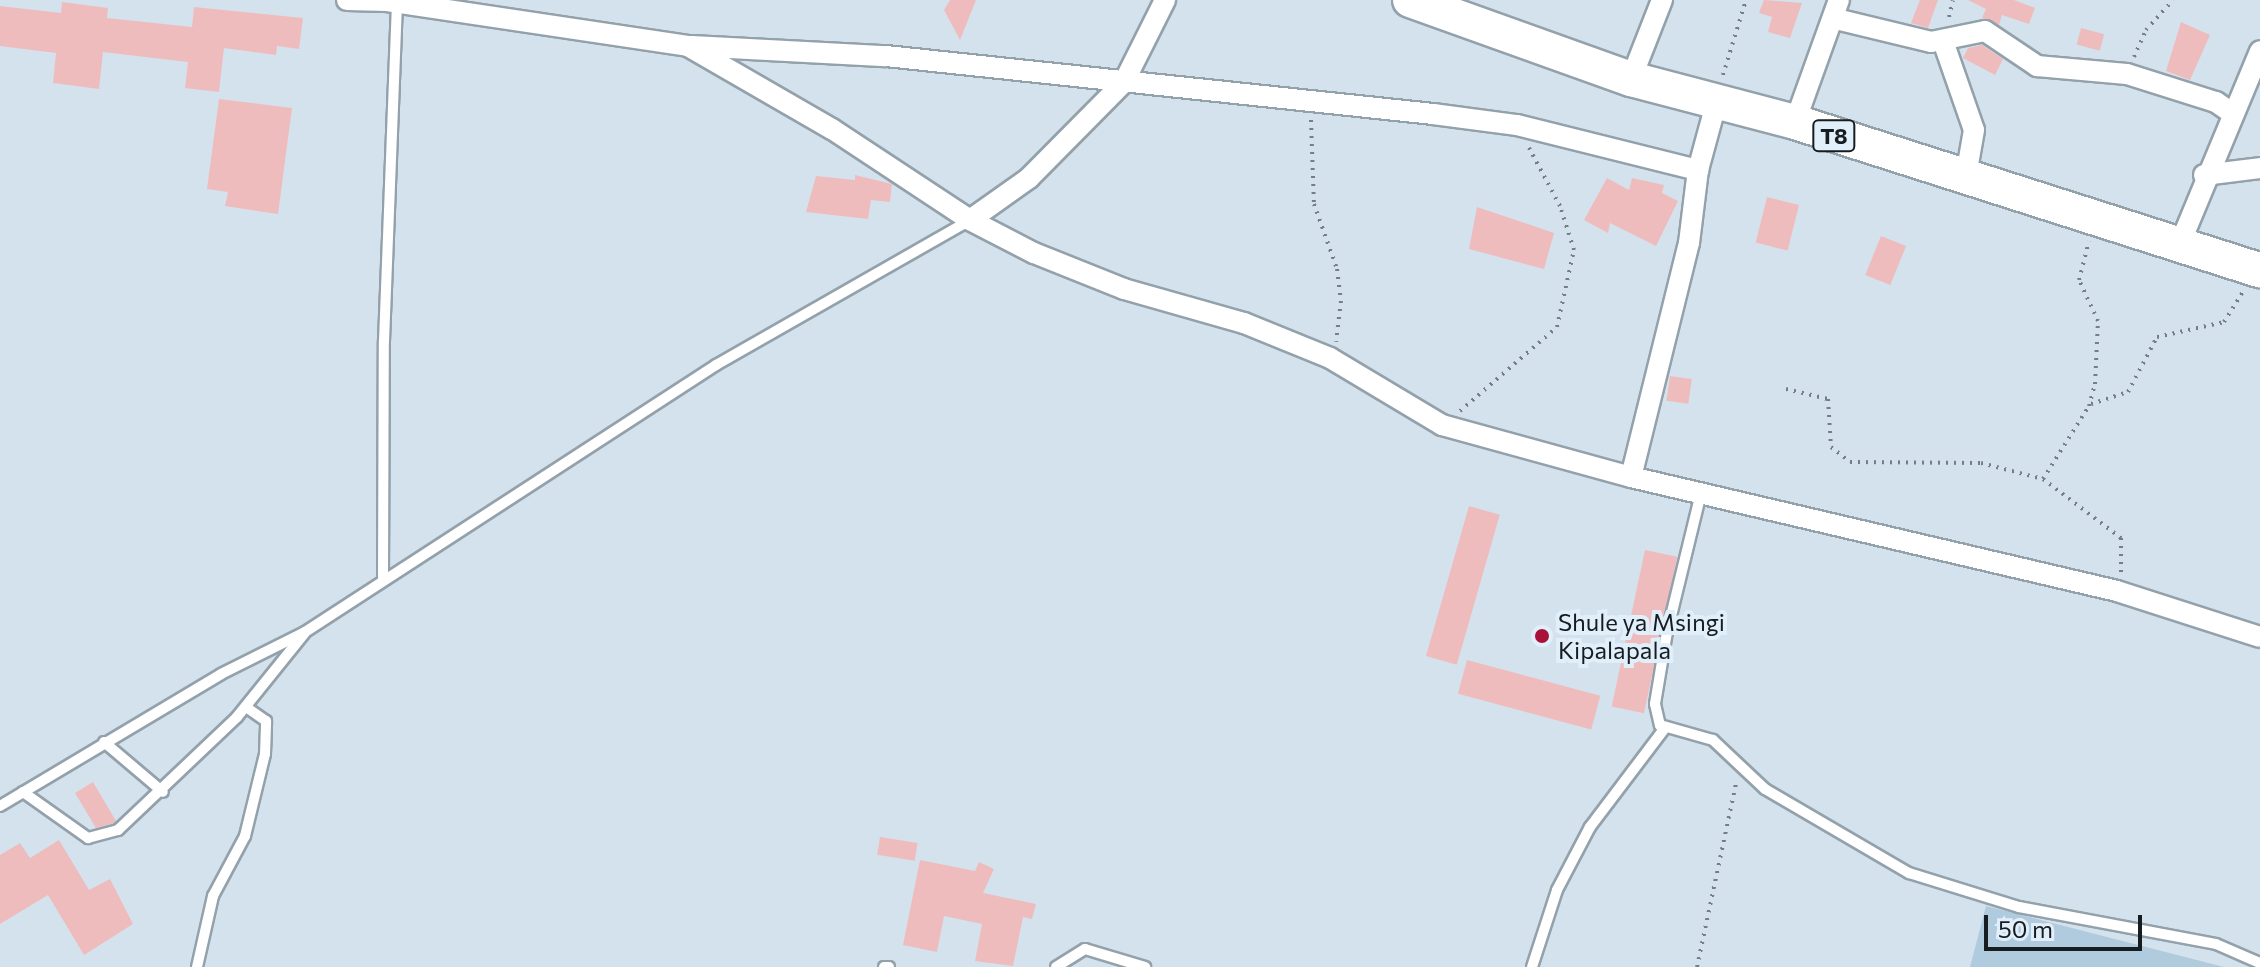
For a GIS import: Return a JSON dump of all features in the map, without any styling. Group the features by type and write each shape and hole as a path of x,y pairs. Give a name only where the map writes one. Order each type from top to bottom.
{"highway":[{"name":"T8","path":"1410,0 1631,79 1795,122 1891,157 1966,176 2095,220 2259,270"}],"street":[{"path":"347,0 397,2 688,46 886,56 1517,125 1698,170"},
{"path":"970,220 1029,178 1124,82 1165,0"},
{"path":"1631,79 1662,0"},
{"path":"1795,122 1838,10 1909,38 1943,41 1966,31 1985,31 2037,66 2127,74 2216,102 2233,114"},
{"path":"1943,41 1974,130 1966,176"},
{"path":"688,46 832,129 970,220 1124,289 1244,323 1330,358 1442,425 1631,477 2117,591 2260,637"},
{"path":"2179,246 2204,175 2260,51"},
{"path":"1631,477 1689,243 1698,170 1717,100"},
{"path":"2204,175 2260,168"}],"lane":[{"path":"383,577 384,341 397,2"},
{"path":"0,806 104,742 305,632 383,577 716,365 970,220"},
{"path":"1701,493 1655,704 1657,719 1665,728 1713,740 1765,789 1909,873 2019,907 2216,944 2260,963"},
{"path":"23,792 88,838 118,830 163,792 246,707 305,632"},
{"path":"197,967 213,896 245,836 265,754 266,721 246,707"},
{"path":"1532,967 1557,890 1583,838 1665,728"},
{"path":"104,742 163,792"},
{"path":"1056,967 1085,949 1145,967"}],"path":[{"path":"1717,100 1746,0"},
{"path":"2127,74 2146,30 2173,0"},
{"path":"1312,102 1314,204 1337,269 1341,301 1340,332 1330,358"},
{"path":"1442,425 1501,380 1557,327 1574,250 1560,206 1517,125"},
{"path":"2043,479 2089,406 2100,344 2098,321 2079,280 2095,220"},
{"path":"2089,406 2128,392 2157,337 2224,322 2259,270"},
{"path":"1786,389 1828,399 1831,447 1850,462 1981,463 2043,479 2121,538 2123,565 2117,591"},
{"path":"1697,967 1740,765"}],"shaded area":[{"path":"1986,906 2224,967 1970,967"}],"building":[{"path":"950,0 976,0 960,40 944,10"},
{"path":"1764,0 1802,3 1790,38 1768,32 1772,17 1759,13"},
{"path":"1920,0 1938,0 1928,28 1911,23"},
{"path":"1968,0 2014,0 2035,8 2029,24 2002,15 1999,25 1982,18 1986,9"},
{"path":"62,2 108,8 107,18 192,27 194,7 303,18 299,49 277,46 276,55 224,48 219,92 185,88 188,62 103,52 99,89 53,83 56,53 0,46 0,6 61,13"},
{"path":"2181,22 2210,35 2190,80 2166,71"},
{"path":"2081,28 2104,34 2100,51 2077,44"},
{"path":"1982,45 2003,59 1995,75 1963,58 1968,48"},
{"path":"219,99 292,108 278,214 225,206 228,192 207,189"},
{"path":"855,175 892,184 890,202 871,200 868,219 806,212 816,176 855,180"},
{"path":"1607,178 1629,190 1632,178 1664,185 1662,193 1678,201 1656,246 1610,223 1608,233 1584,220"},
{"path":"1767,197 1799,205 1788,251 1756,243"},
{"path":"1477,207 1554,233 1544,269 1469,249"},
{"path":"1881,236 1906,246 1890,285 1865,275"},
{"path":"1670,376 1692,379 1688,404 1667,401"},
{"path":"1469,506 1500,515 1457,665 1426,656"},
{"path":"1645,550 1677,557 1644,713 1612,707"},
{"path":"1467,660 1600,696 1591,730 1458,694"},
{"path":"93,782 116,821 96,828 75,793"},
{"path":"880,837 918,843 915,861 877,855"},
{"path":"59,840 89,890 110,879 133,924 84,955 48,895 0,924 0,855 20,843 30,858"},
{"path":"920,860 975,871 979,862 994,869 983,893 1036,904 1032,919 1023,917 1013,966 975,961 982,924 944,916 937,952 903,945"}],"place":[{"name":"Shule ya Msingi Kipalapala","path":"1542,636"}]}
